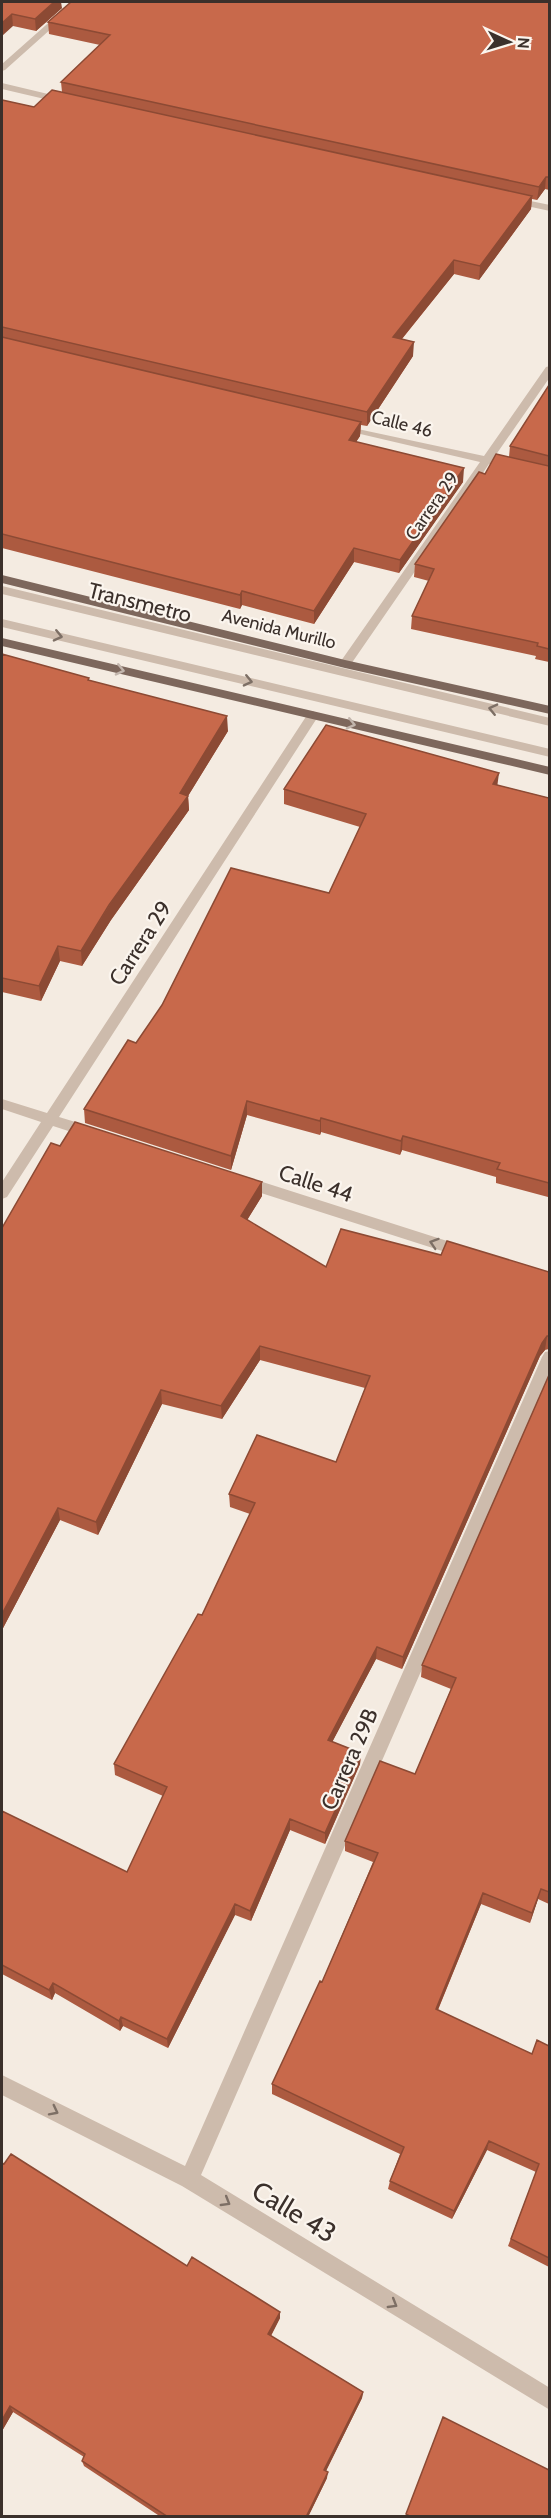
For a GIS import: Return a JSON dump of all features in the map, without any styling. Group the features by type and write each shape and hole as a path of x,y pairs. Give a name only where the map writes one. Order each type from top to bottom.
{"main road":[{"name":"Avenida Murillo","path":"2,579 345,664 549,710"},
{"path":"2,642 549,771"}],"street":[{"path":"2,68 70,4"},
{"path":"2,86 71,102"},
{"path":"503,198 549,208"},
{"name":"Carrera 29","path":"345,664 549,369"},
{"name":"Calle 46","path":"336,425 549,475"},
{"name":"Transmetro","path":"2,590 549,722"},
{"path":"2,623 549,753"},
{"name":"Carrera 29","path":"2,1193 313,715"},
{"path":"2,1104 106,1138"},
{"name":"Calle 44","path":"231,1178 481,1258"},
{"name":"Carrera 29B","path":"189,2180 549,1357"},
{"name":"Calle 43","path":"2,2085 189,2180 549,2400"}],"building":[{"path":"2,2 54,2 35,19 12,14 2,23"},
{"path":"71,2 549,2 549,177 546,177 539,187 61,82 110,35 48,22"},
{"path":"52,90 532,196 480,266 454,260 393,337 414,342 367,412 2,327 2,100 34,107"},
{"path":"2,337 361,422 349,440 464,468 400,560 354,548 314,611 242,591 240,595 2,534"},
{"path":"549,385 549,456 510,446"},
{"path":"496,454 549,466 549,649 537,646 538,643 412,616 434,569 415,564 479,472 485,474"},
{"path":"2,654 89,678 88,680 227,716 180,793 188,796 109,905 81,951 58,946 39,986 2,978"},
{"path":"326,725 499,773 493,784 549,798 549,1183 497,1169 500,1163 403,1136 401,1141 321,1118 320,1121 247,1101 231,1156 84,1109 128,1040 136,1043 162,1005 231,868 329,893 366,814 284,789"},
{"path":"75,1122 262,1182 241,1216 326,1267 341,1229 441,1255 447,1241 549,1272 549,1336 542,1343 403,1657 377,1647 328,1740 361,1753 325,1833 290,1819 250,1911 235,1904 167,2039 121,2017 119,2021 53,1983 49,1990 2,1965 2,1811 127,1872 167,1787 114,1764 198,1614 202,1615 255,1503 229,1494 257,1435 336,1462 370,1376 260,1346 221,1406 161,1390 96,1522 58,1508 2,1614 2,1228 51,1143 60,1146"},
{"path":"549,1375 549,1892 541,1889 532,1913 483,1893 436,2009 532,2054 537,2040 549,2046 549,2258 511,2239 539,2164 489,2141 454,2211 390,2181 404,2147 272,2084 320,1981 322,1982 378,1853 345,1841 380,1761 415,1774 456,1678 422,1665"},
{"path":"11,2154 187,2266 192,2257 280,2312 268,2334 363,2392 324,2470 328,2472 306,2517 168,2517 82,2461 85,2454 10,2406 2,2420 2,2163 4,2164"},
{"path":"443,2417 549,2470 549,2517 411,2517 406,2514"}]}
